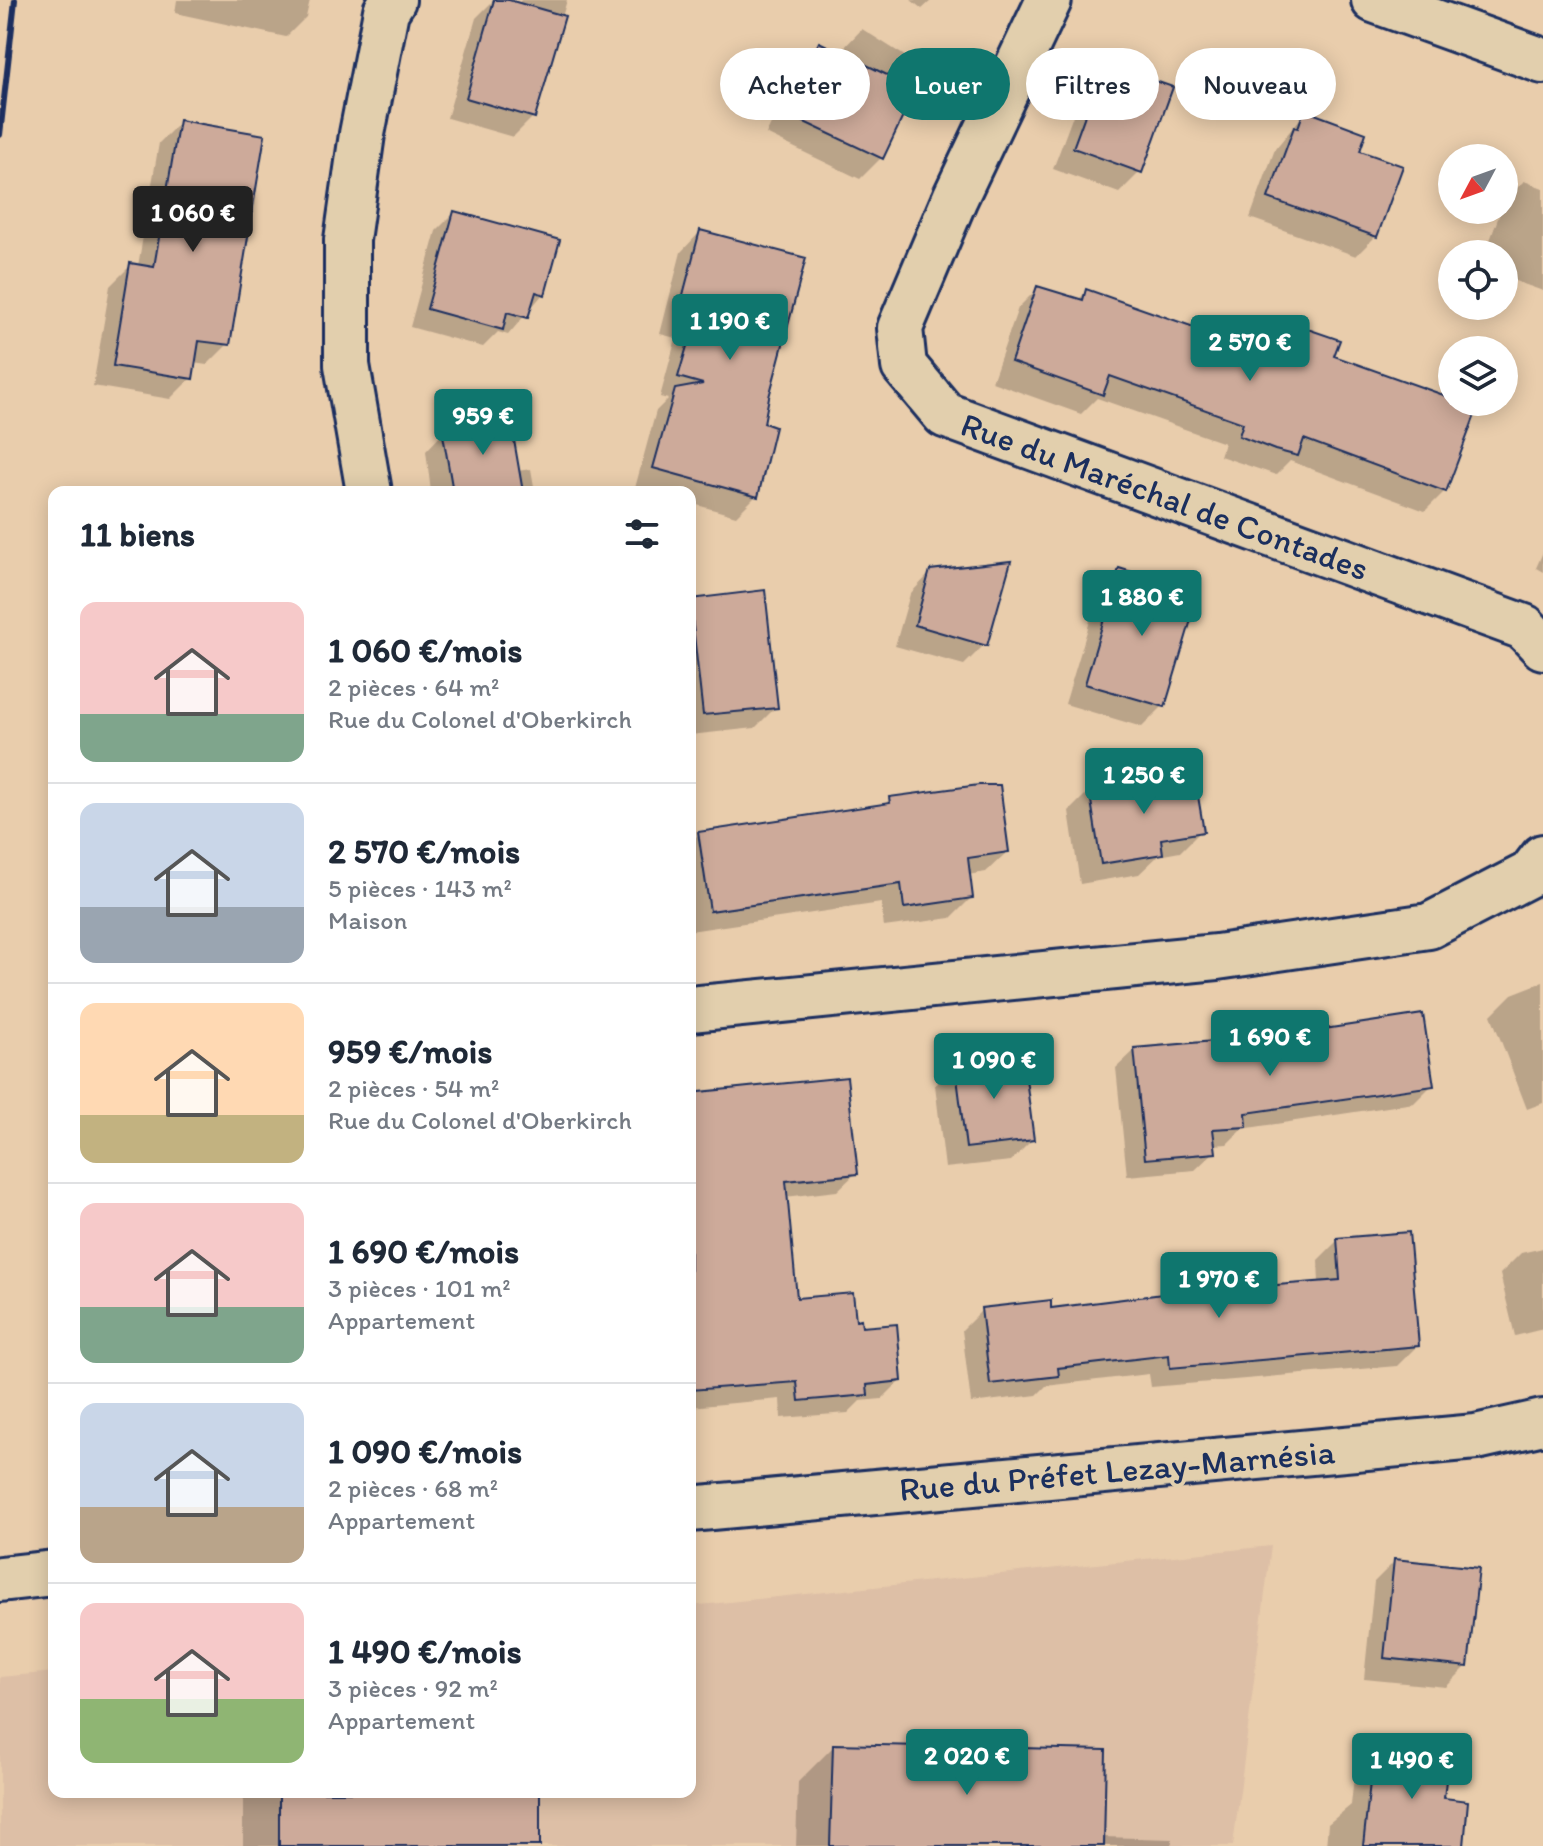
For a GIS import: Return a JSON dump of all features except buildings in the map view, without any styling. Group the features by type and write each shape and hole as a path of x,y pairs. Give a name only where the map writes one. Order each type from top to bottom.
{"street":[{"path":"368,486 347,365 347,240 371,87 386,11 393,0"},
{"name":"Rue du Maréchal de Contades","path":"1049,0 955,198 900,328 904,366 945,415 1524,627 1543,647"},
{"path":"1374,0 1543,61"},
{"path":"696,1008 1217,957 1429,926 1530,874 1543,857"},
{"name":"Rue du Préfet Lezay-Marnésia","path":"696,1508 1460,1439 1543,1422"},
{"path":"0,1579 48,1574"}],"shaded area":[{"path":"1271,1546 1233,1846 0,1846 0,1677 48,1673 48,1798 696,1798 696,1605"}],"railway":[{"path":"0,135 15,0"}]}
